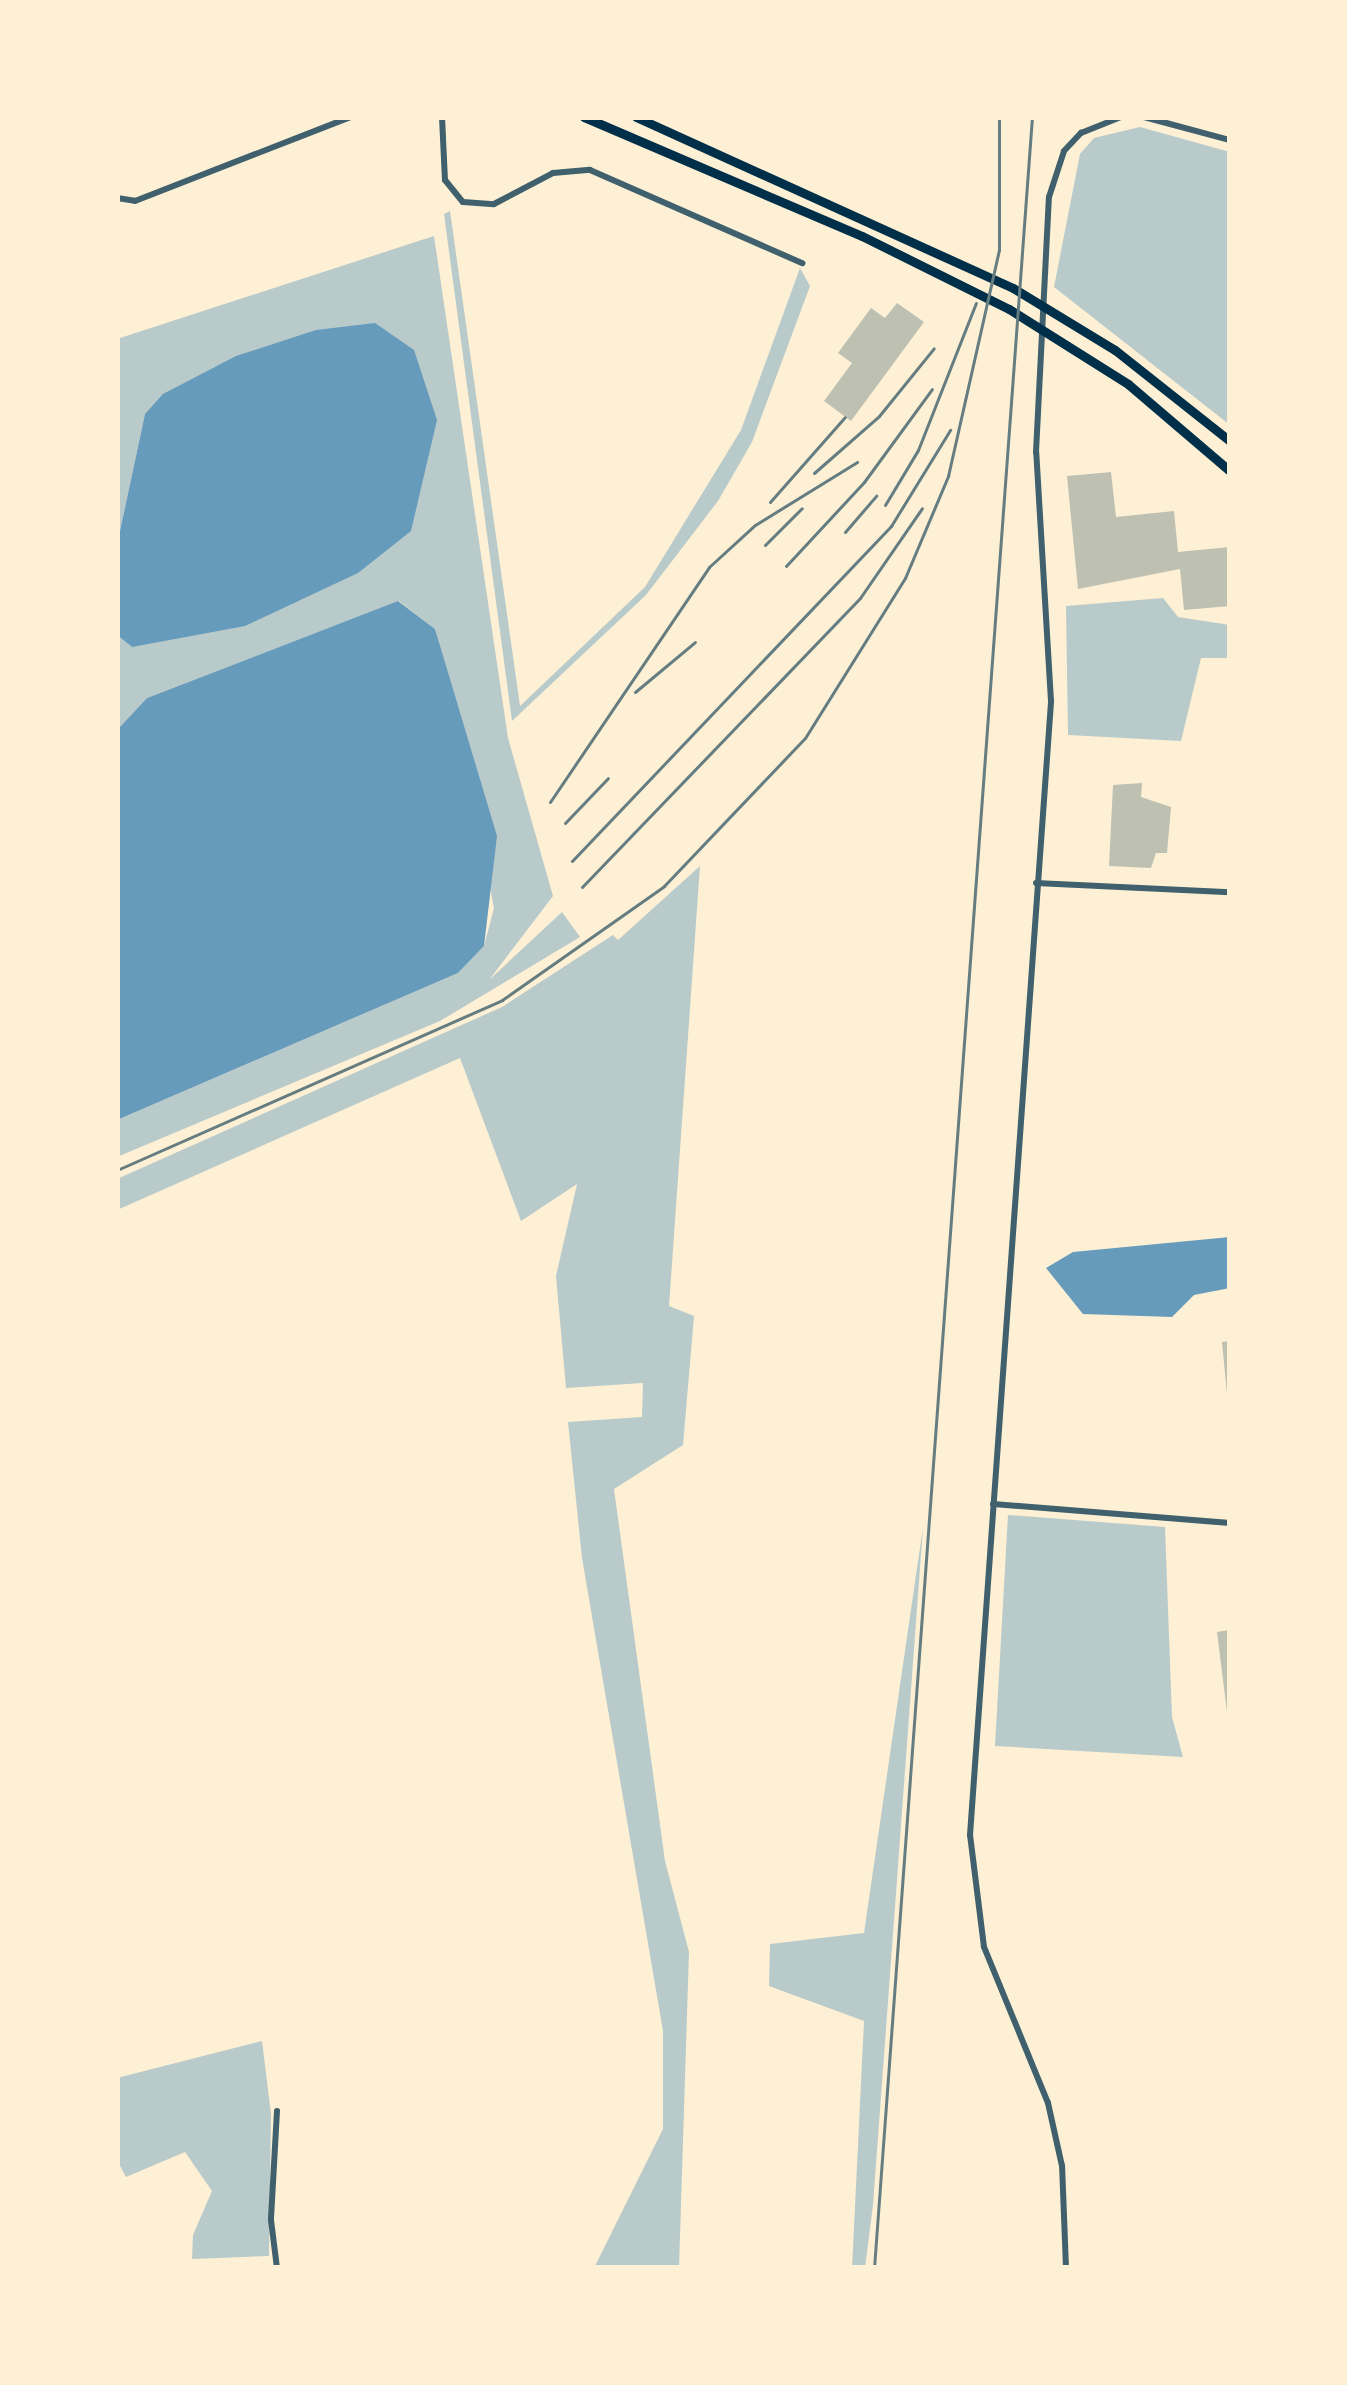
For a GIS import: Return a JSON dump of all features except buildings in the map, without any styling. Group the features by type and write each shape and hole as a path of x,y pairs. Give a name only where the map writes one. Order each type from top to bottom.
{"highway":[{"path":"584,117 967,287 1051,333 1158,407 1230,471"},
{"path":"636,117 968,264 1053,311 1154,378 1230,442"}],"street":[{"path":"117,198 135,202 350,117"},
{"path":"442,117 445,180 463,202 494,204 553,173 590,170 802,263"},
{"path":"1066,2268 1062,2165 1048,2103 984,1947 972,1874 993,1504 1051,701 1036,452 1049,197 1064,152 1082,133 1121,117"},
{"path":"1144,117 1230,140"},
{"path":"1036,883 1230,892"},
{"path":"993,1504 1230,1523"},
{"path":"277,2111 271,2220 278,2268"}],"shaded area":[{"path":"1140,127 1230,152 1230,425 1054,287 1080,154 1094,138"},
{"path":"450,211 520,706 645,587 741,430 800,268 810,286 752,442 718,501 646,595 512,721 444,214"},
{"path":"434,236 508,738 553,896 489,980 562,912 580,937 440,1021 117,1157 117,1120 458,973 484,946 494,908 450,683 435,629 399,601 147,698 117,730 117,635 132,647 145,414 117,545 117,339"},
{"path":"1163,598 1178,617 1230,625 1230,658 1201,658 1181,741 1068,735 1066,606"},
{"path":"700,866 669,1306 694,1316 683,1445 614,1489 665,1861 689,1952 679,2268 594,2268 663,2129 663,2031 582,1558 568,1422 642,1417 643,1383 566,1388 556,1276 577,1184 521,1221 460,1058 117,1210 117,1179 502,1007 613,935 618,940"},
{"path":"1008,1515 1165,1527 1172,1717 1183,1757 995,1746"},
{"path":"923,1527 873,2205 865,2268 852,2268 864,2021 769,1986 770,1944 864,1933"},
{"path":"262,2041 271,2114 269,2256 192,2259 193,2235 212,2191 185,2152 126,2177 117,2160 117,2078"}],"water":[{"path":"375,323 414,350 437,420 411,531 358,573 245,626 132,647 117,635 117,545 145,414 163,394 236,356 316,330"},
{"path":"398,601 435,629 497,836 484,946 458,973 117,1120 117,730 147,698"},
{"path":"1230,1237 1230,1288 1194,1295 1172,1317 1083,1314 1046,1268 1073,1252"}],"railway":[{"path":"117,1170 502,1000 664,886 805,738 905,578 948,476 999,250 999,117"},
{"path":"874,2268 1032,117"},
{"path":"885,505 918,450 976,303"},
{"path":"814,473 879,416 934,348"},
{"path":"786,566 864,482 932,389"},
{"path":"770,502 845,417"},
{"path":"572,861 891,526 950,430"},
{"path":"550,802 709,567 755,525 857,462"},
{"path":"845,532 876,496"},
{"path":"765,545 802,508"},
{"path":"582,887 860,598 922,508"},
{"path":"635,692 695,642"},
{"path":"565,823 608,778"}]}
